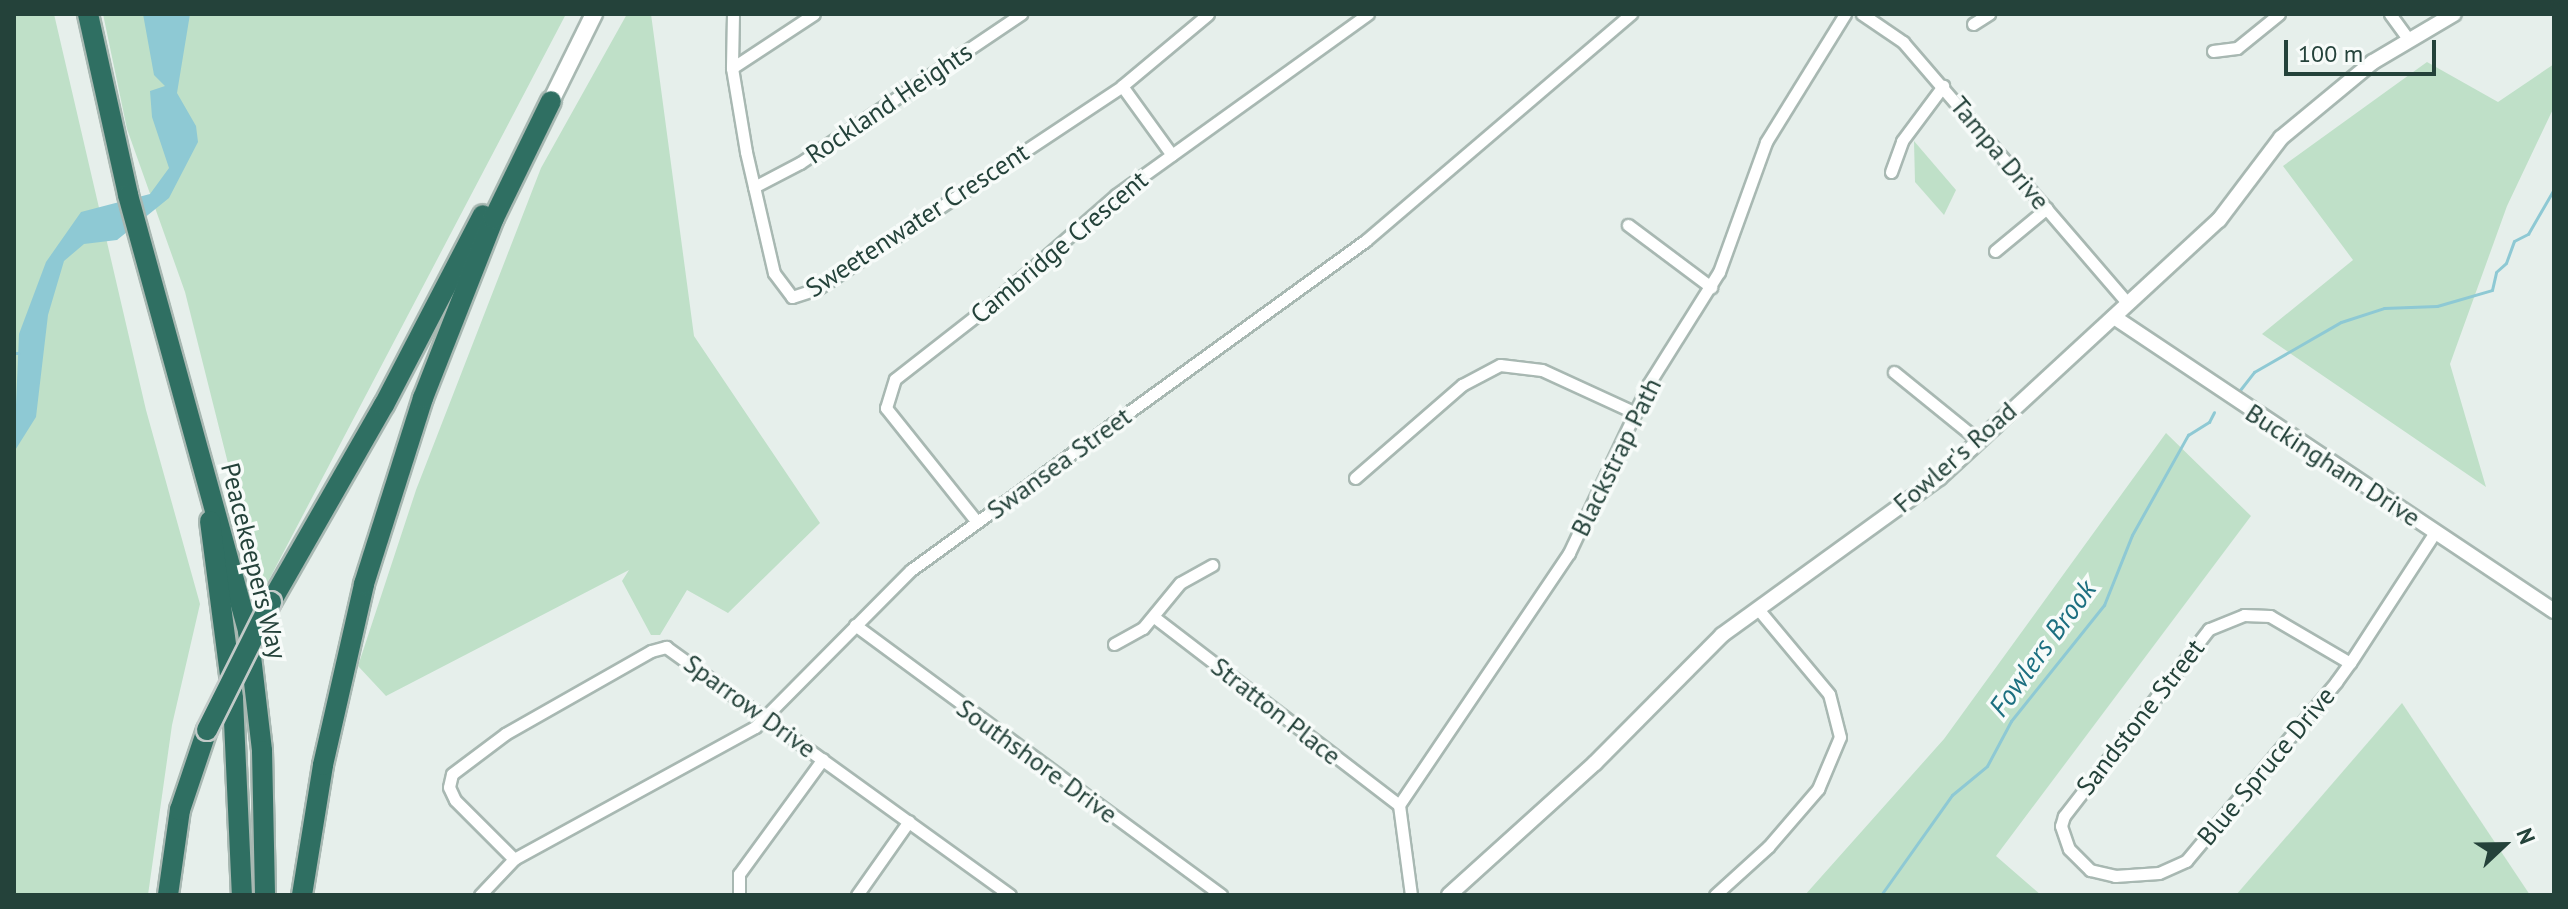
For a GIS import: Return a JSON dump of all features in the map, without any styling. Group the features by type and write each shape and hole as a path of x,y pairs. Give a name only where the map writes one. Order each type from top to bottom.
{"highway":[{"name":"Peacekeepers Way","path":"88,14 128,195 250,644 262,751 265,895"},
{"path":"168,895 180,810 207,730 271,602 384,405 497,188 551,101"},
{"path":"302,895 323,765 364,584 423,398 494,218 551,101"},
{"name":"Peacekeepers Way","path":"194,433 227,637 242,895"}],"main road":[{"path":"551,101 594,14"}],"street":[{"name":"Sweetenwater Crescent","path":"733,14 732,68 754,187 780,287 788,296 802,296 1122,86"},
{"path":"732,68 814,14"},
{"name":"Rockland Heights","path":"754,187 813,155 1021,14"},
{"path":"1172,155 1122,86 1208,14"},
{"name":"Cambridge Crescent","path":"977,522 886,408 895,379 1172,155 1368,14"},
{"name":"Swansea Street","path":"480,895 514,859 766,717 911,570 1365,241 1631,14"},
{"name":"Blackstrap Path","path":"1399,805 1569,553 1636,413 1711,287 1742,217 1766,142 1845,14"},
{"name":"Tampa Drive","path":"1862,14 1898,37 1943,86 2128,304"},
{"path":"1973,24 1989,14"},
{"path":"2213,51 2237,48 2279,14"},
{"path":"2390,14 2408,39"},
{"name":"Fowler's Road","path":"1449,895 1595,763 1722,635 1939,478 2219,220 2281,138 2408,39 2454,14"},
{"path":"1891,172 1902,141 1943,86"},
{"path":"1995,251 2047,208"},
{"path":"1628,225 1711,287"},
{"name":"Buckingham Drive","path":"2114,317 2554,611"},
{"path":"1355,478 1462,385 1500,365 1542,370 1636,413"},
{"path":"1894,372 1978,440"},
{"name":"Blue Spruce Drive","path":"2064,816 2061,826 2069,849 2090,870 2115,876 2174,868 2197,851 2350,663 2435,532"},
{"path":"1114,644 1154,617 1180,583 1212,565"},
{"path":"1715,895 1768,847 1818,789 1832,766 1840,737 1829,694 1757,608"},
{"name":"Sandstone Street","path":"2064,816 2190,648 2220,623 2257,614 2283,620 2350,663"},
{"name":"Stratton Place","path":"1154,617 1399,805"},
{"name":"Southshore Drive","path":"855,625 1221,895"},
{"name":"Sparrow Drive","path":"514,859 455,800 449,787 452,774 505,734 651,651 670,649 1010,895"},
{"path":"739,895 739,874 823,759"},
{"path":"1399,805 1411,895"},
{"path":"857,895 909,821"}],"green space":[{"path":"14,14 54,14 146,410 200,604 172,725 148,895 14,895"},
{"path":"103,14 566,14 261,595 185,292 127,129"},
{"path":"627,14 651,14 694,336 820,523 728,613 687,590 660,635 651,635 622,581 629,570 386,696 358,666 416,490 541,168"},
{"path":"2427,62 2498,102 2554,64 2554,107 2507,206 2450,364 2486,487 2262,334 2353,260 2283,166"},
{"path":"1914,141 1956,190 1944,215 1915,182"},
{"path":"2166,433 2251,516 1996,856 2041,895 1805,895 1944,739"},
{"path":"2402,703 2530,895 2236,895"}],"water":[{"path":"143,14 190,14 177,93 196,126 198,142 169,198 117,240 84,244 64,261 48,315 36,417 14,452 19,334 46,262 81,212 150,194 169,168 152,117 150,91 165,86 154,75"}],"waterway":[{"name":"Fowlers Brook","path":"2240,390 2254,372 2341,322 2384,308 2437,306 2492,290 2496,272 2506,263 2514,241 2528,234 2554,189"},
{"path":"14,353 19,353"},
{"name":"Fowlers Brook","path":"1881,895 1952,795 1987,766 2011,721 2104,605 2132,535 2188,435 2209,422 2214,412"}]}
